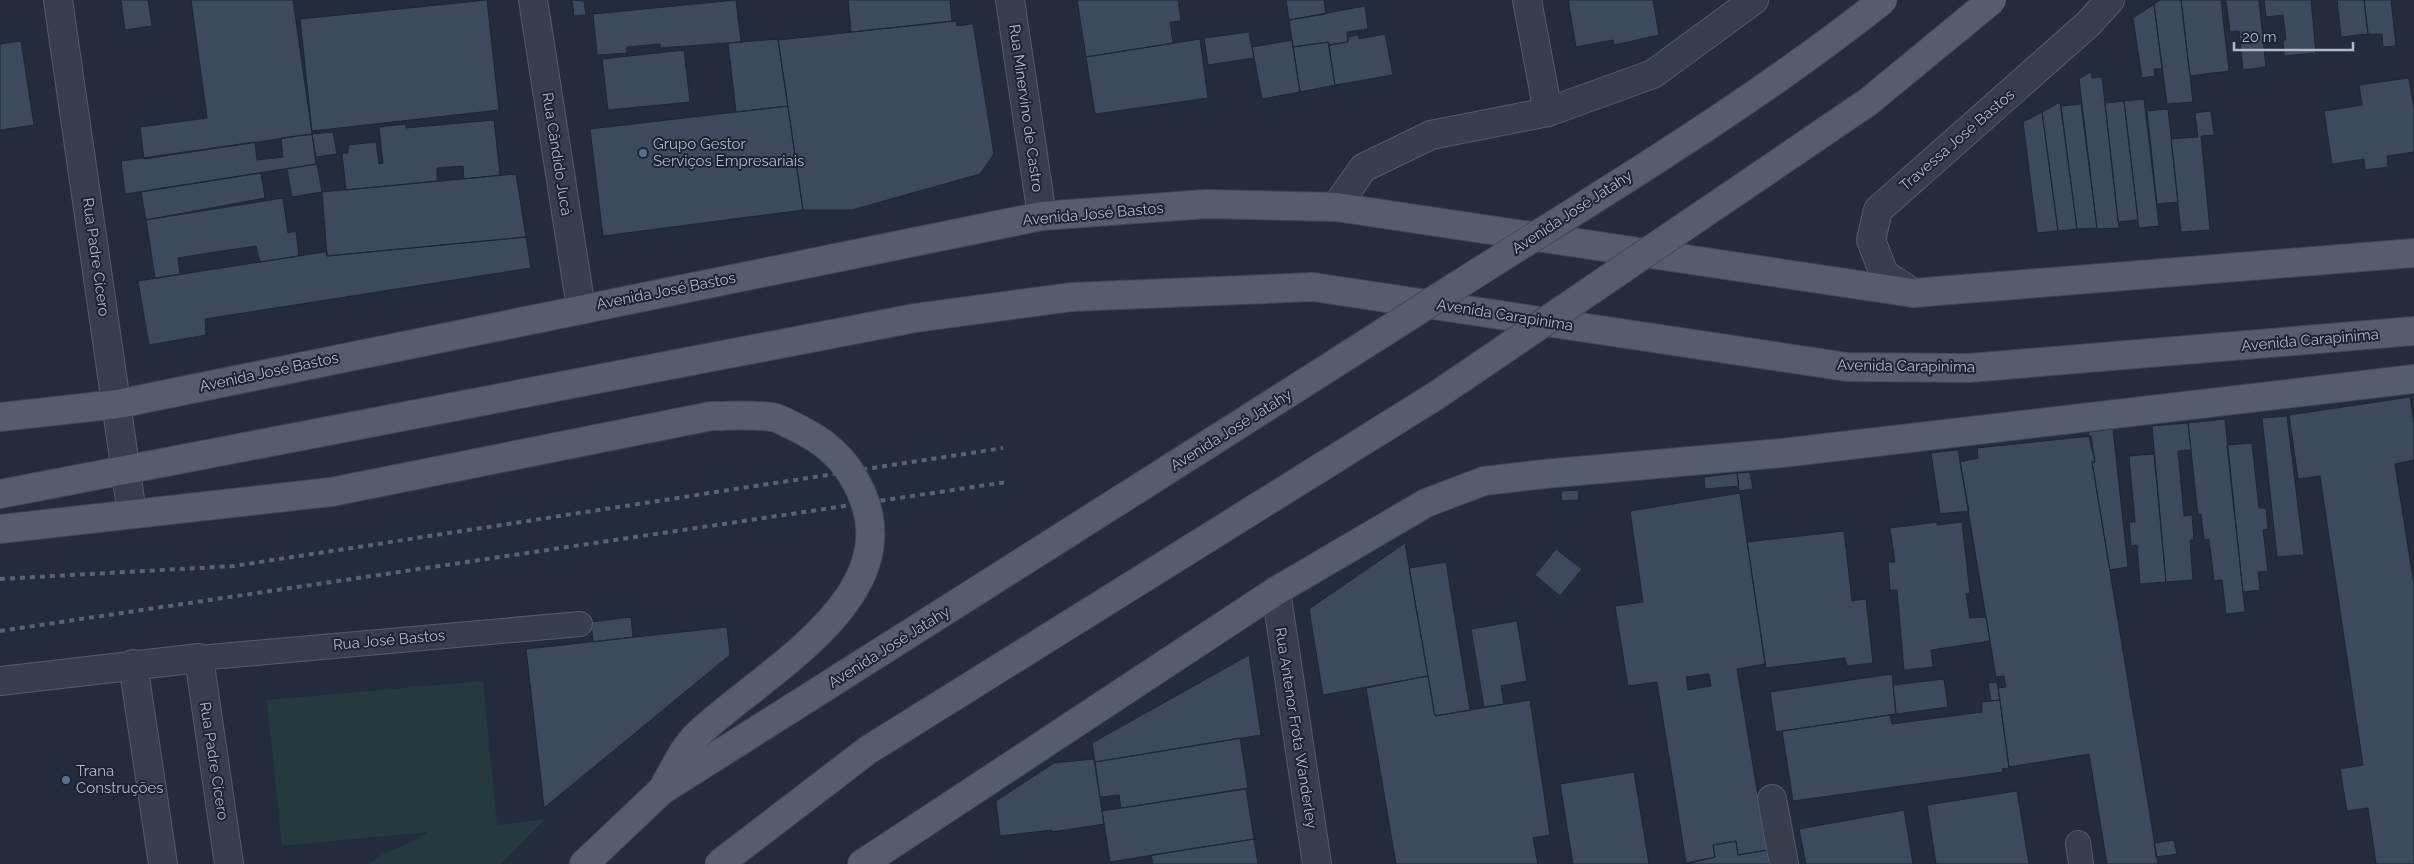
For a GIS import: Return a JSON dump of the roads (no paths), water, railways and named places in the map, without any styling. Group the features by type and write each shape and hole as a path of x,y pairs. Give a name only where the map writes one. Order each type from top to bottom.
{"main road":[{"name":"Avenida José Jatahy","path":"584,864 661,791 1265,409 1741,103 1833,40 1883,0"},
{"path":"719,864 868,750 1437,396 1868,102 1992,0"},
{"name":"Avenida José Bastos","path":"0,417 118,404 581,308 1042,216 1206,204 1336,207"},
{"path":"1336,207 1913,293 2414,253"},
{"name":"Avenida Carapinima","path":"126,469 915,318 1072,297 1313,286 1847,367 1968,368 2414,331"},
{"path":"862,864 1276,591 1426,503 1484,481 1782,453 2414,379"},
{"path":"0,529 331,492 711,416 773,417 813,435 843,460 864,494 871,530 864,570 846,602 800,652 696,736 661,791"},
{"path":"0,494 126,469"}],"street":[{"name":"Rua Padre Cícero","path":"58,0 118,404 132,514"},
{"name":"Rua Cândido Jucá","path":"534,0 581,308"},
{"name":"Rua Minervino de Castro","path":"1010,0 1042,216"},
{"path":"1527,0 1548,112"},
{"path":"1336,207 1363,168 1431,135 1548,112 1653,74 1754,0"},
{"name":"Travessa José Bastos","path":"1913,293 1884,274 1871,240 1878,210 2088,24 2110,0"},
{"name":"Rua Antenor Frota Wanderley","path":"1276,591 1317,864"},
{"name":"Rua Padre Cícero","path":"199,658 230,864"},
{"path":"0,681 133,664 199,658"},
{"path":"133,664 163,864"},
{"path":"1772,800 1784,864"}],"lane":[{"name":"Rua José Bastos","path":"199,658 580,624"}],"railway":[{"path":"0,579 234,566 1003,448"},
{"path":"0,631 1007,482"}],"place":[{"name":"Grupo Gestor Serviços Empresariais","path":"643,153"},
{"name":"Trana Construções","path":"66,780"}]}
